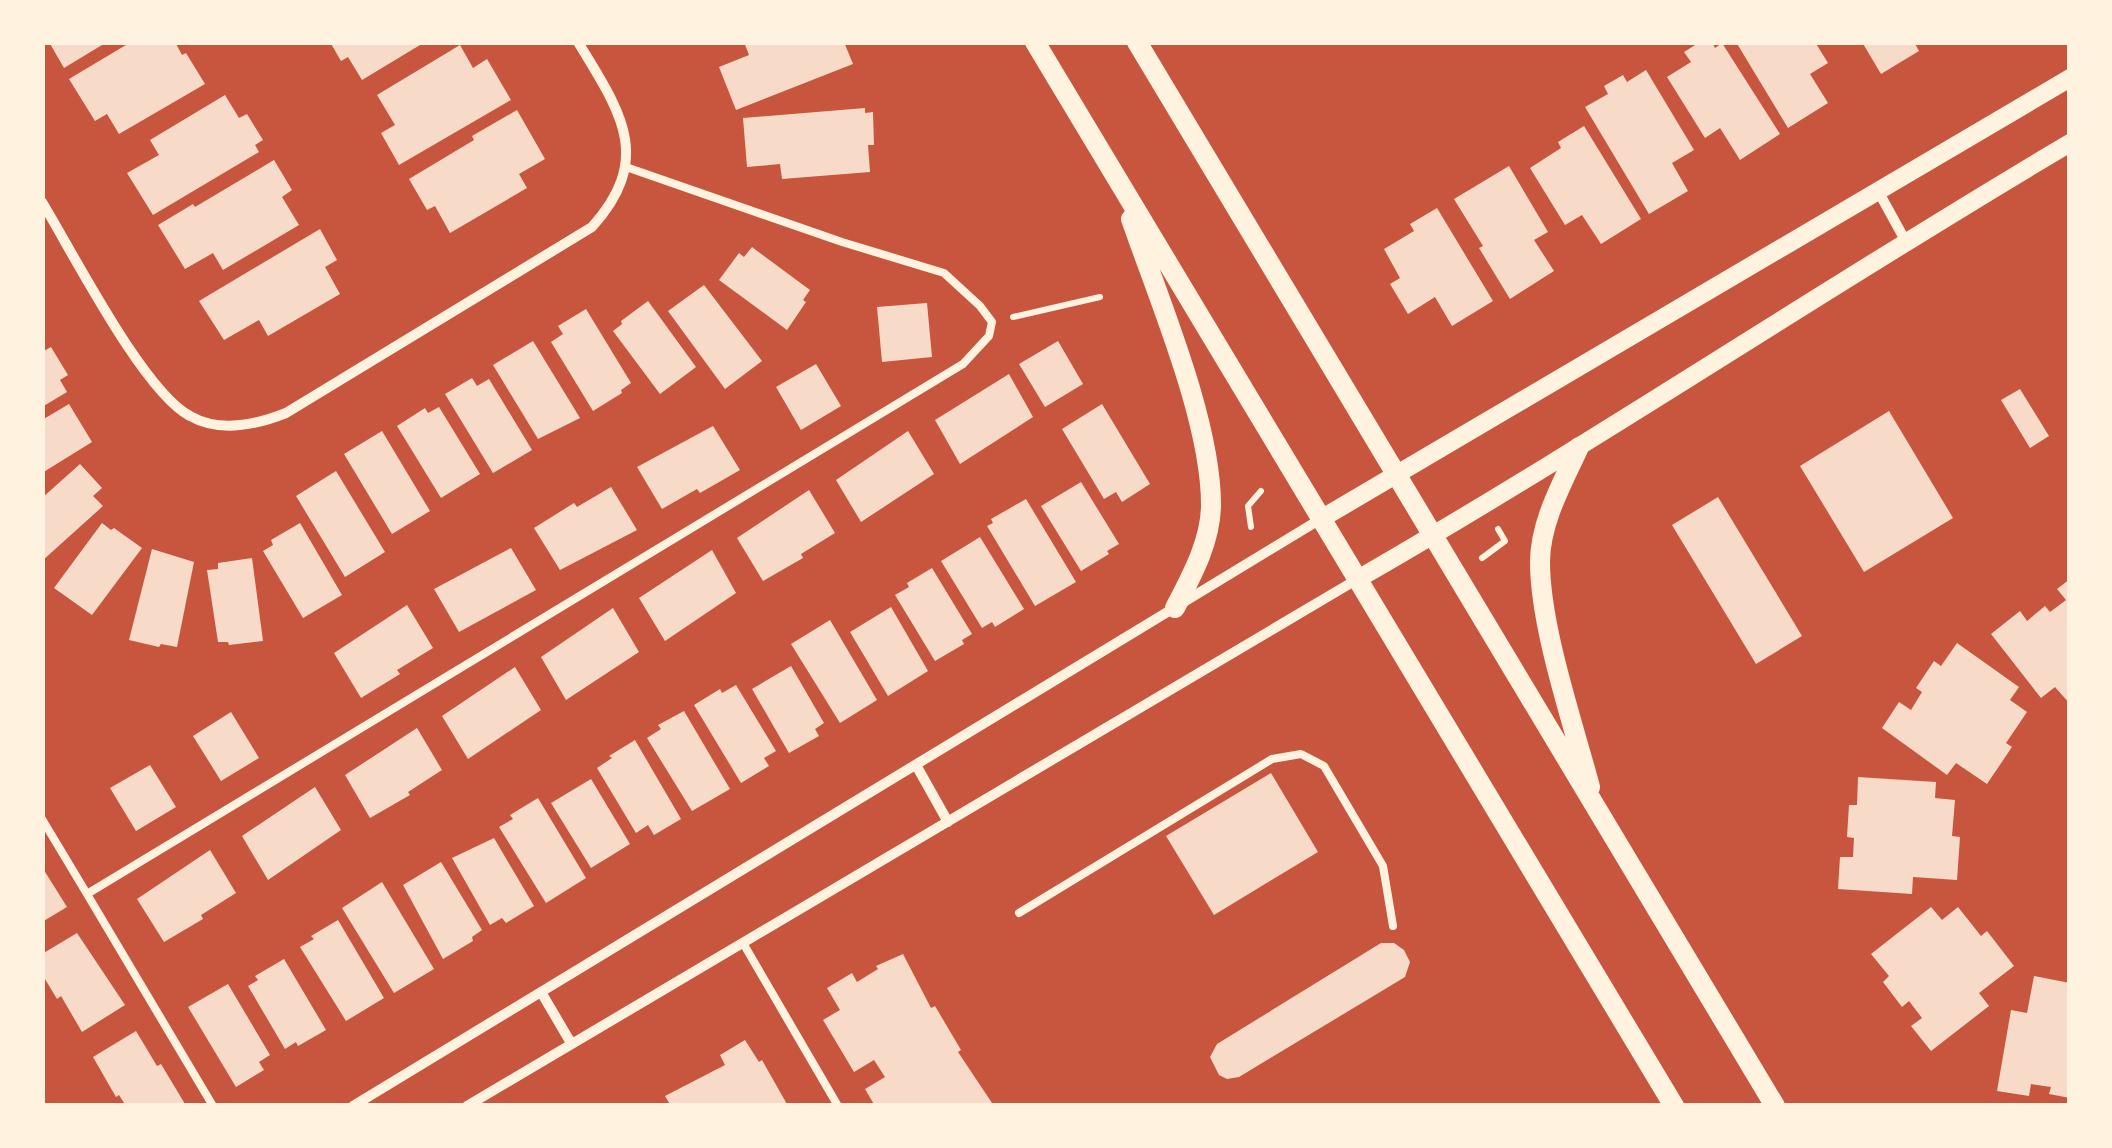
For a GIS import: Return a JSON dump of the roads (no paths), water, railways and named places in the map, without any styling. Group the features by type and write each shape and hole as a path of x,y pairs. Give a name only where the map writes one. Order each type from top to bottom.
{"main road":[{"path":"1035,42 1674,1106"},
{"path":"1137,42 1775,1106"},
{"path":"1117,179 1183,371 1204,446 1209,482 1209,524 1197,565 1176,608"},
{"path":"1580,447 1551,509 1540,561 1548,626 1595,809"}],"street":[{"path":"42,202 158,390 187,415 203,422 238,426 261,423 286,413 592,226 610,207 626,167 626,142 618,109 578,42"},
{"path":"353,1106 1394,474 2070,78"},
{"path":"466,1106 1431,537 1905,240 2070,143"},
{"path":"1877,189 1905,240"},
{"path":"916,765 948,822"},
{"path":"540,992 571,1043"}],"lane":[{"path":"88,894 963,364 989,336 992,322 944,273 626,167"},
{"path":"1019,913 1272,759 1301,754 1324,766 1383,866 1393,926"},
{"path":"42,819 214,1106"},
{"path":"743,944 838,1106"}]}
